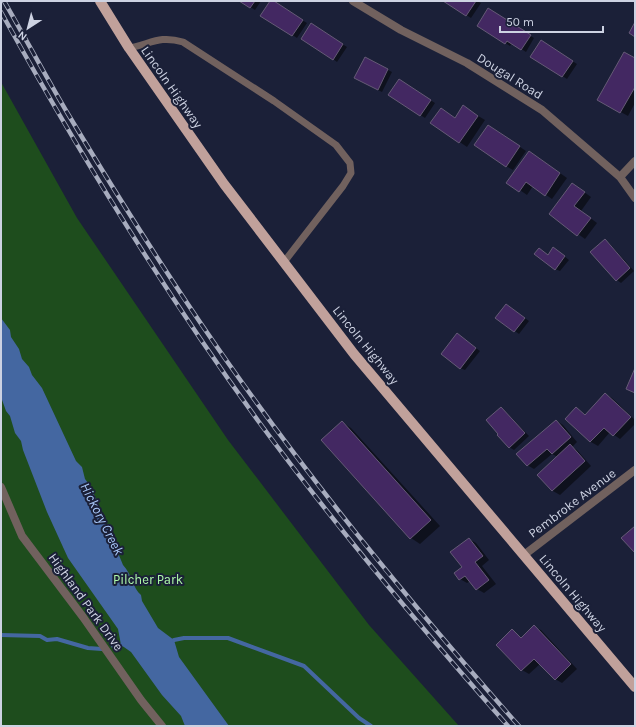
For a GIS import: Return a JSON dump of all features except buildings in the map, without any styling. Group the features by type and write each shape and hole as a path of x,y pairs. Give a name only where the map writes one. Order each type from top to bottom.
{"main road":[{"name":"Lincoln Highway","path":"100,1 129,48 224,184 354,354 635,687"}],"street":[{"name":"Dougal Road","path":"352,1 401,30 467,63 542,110 620,177 635,198"},
{"path":"620,177 635,161"},
{"name":"Pembroke Avenue","path":"524,555 635,470"},
{"name":"Highland Park Drive","path":"1,487 22,536 83,616 141,700 162,726"}],"lane":[{"path":"129,48 159,40 171,39 182,42 311,126 336,146 350,163 351,173 343,186 284,262"}],"green space":[{"name":"Pilcher Park","path":"1,82 77,218 228,440 369,625 459,726 1,726"}],"water":[{"name":"Hickory Creek","path":"1,318 10,330 11,337 19,349 22,359 29,367 32,375 42,388 76,461 82,467 85,479 91,487 123,565 136,589 141,595 142,601 158,628 174,640 179,657 229,726 185,726 181,716 162,695 131,652 121,645 118,629 68,558 47,512 23,450 21,441 15,433 10,416 6,411 1,397"}],"waterway":[{"path":"1,635 40,636 47,640 57,639 88,648 102,649"},
{"path":"174,640 184,638 228,638 304,666 359,718 371,726"},
{"path":"113,646 121,645"}],"railway":[{"path":"4,1 60,100 149,246 236,374 337,510 445,641 519,726"},
{"path":"1,12 61,117 124,221 156,272 224,373 259,422 349,539 443,652 508,726"}]}
